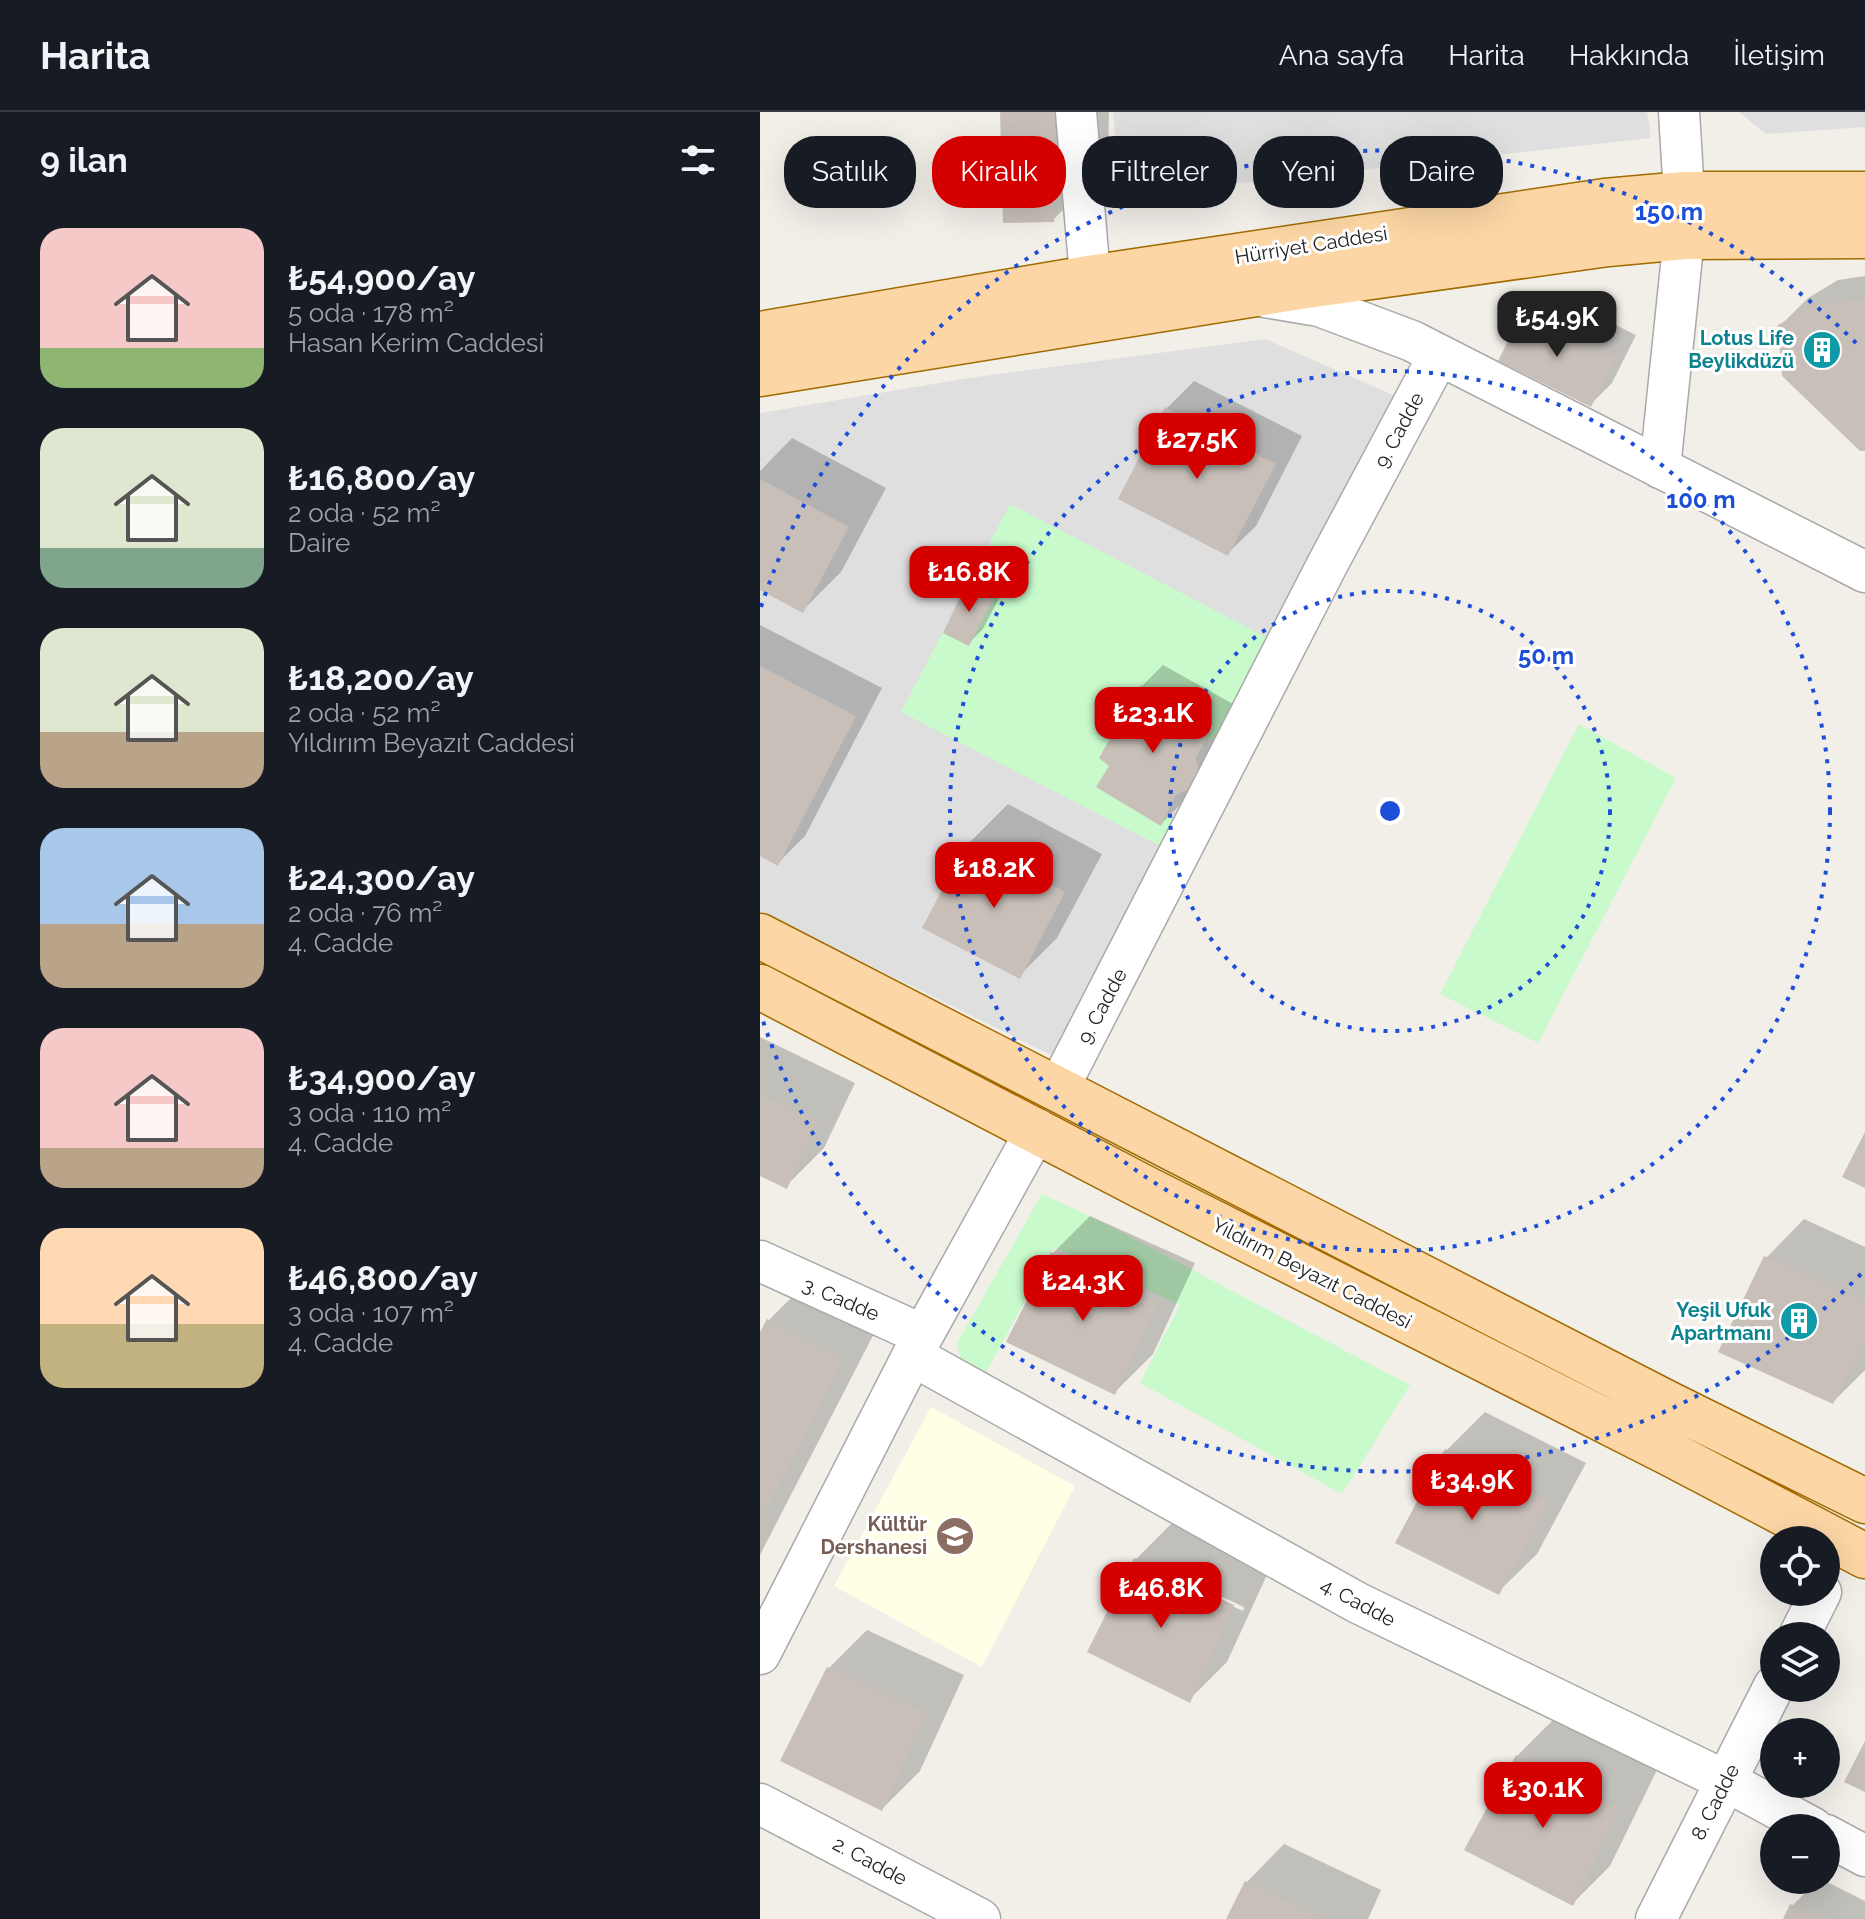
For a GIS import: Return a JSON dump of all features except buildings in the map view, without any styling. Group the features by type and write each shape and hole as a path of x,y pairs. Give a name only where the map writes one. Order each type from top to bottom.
{"main road":[{"name":"Hürriyet Caddesi","path":"760,334 1089,278 1589,203 1684,194 1865,194"},
{"path":"1684,194 1684,237"},
{"name":"Hürriyet Caddesi","path":"760,374 1250,295 1608,244 1684,237 1865,236"},
{"path":"760,936 1865,1501"},
{"name":"Yıldırım Beyazıt Caddesi","path":"760,987 1850,1549"},
{"name":"9. Cadde","path":"1037,1129 1058,1089"}],"street":[{"path":"1076,112 1094,321"},
{"path":"1679,112 1684,194"},
{"path":"1660,468 1684,237"},
{"path":"1404,272 1384,290 1380,314 1426,348"},
{"path":"1250,295 1319,306 1426,348 1865,572"},
{"name":"9. Cadde","path":"1058,1089 1320,580 1426,348"},
{"name":"9. Cadde","path":"760,1654 918,1345 1037,1129"},
{"name":"3. Cadde","path":"760,1261 918,1345"},
{"name":"4. Cadde","path":"918,1345 1358,1603 1726,1781 1787,1814"},
{"name":"8. Cadde","path":"1656,1919 1766,1702"},
{"name":"2. Cadde","path":"760,1804 980,1919"},
{"path":"1840,1843 1865,1856"}],"shaded area":[{"path":"1113,112 1647,112 1651,138 1503,154 1503,136 1380,136 1380,168 1364,169 1364,136 1253,136 1253,182 1237,183 1237,136 1115,136"},
{"path":"1739,112 1865,112 1865,127 1766,134"},
{"path":"1265,339 1407,401 1055,1057 760,911 760,413 969,378"},
{"name":"Kültür Dershanesi","path":"931,1407 1075,1486 982,1667 834,1586"}],"green space":[{"path":"1010,504 1270,639 1220,737 1207,740 1196,757 1196,779 1172,800 1166,815 1177,821 1164,848 901,712"},
{"path":"1579,724 1676,778 1538,1043 1440,994"},
{"path":"1042,1194 1100,1221 1410,1385 1342,1494 1140,1383 1180,1305 1054,1247 981,1382 964,1373 957,1343"}],"place":[{"name":"Lotus Life Beylikdüzü","path":"1822,350"},
{"name":"Yeşil Ufuk Apartmanı","path":"1799,1321"},
{"name":"Kültür Dershanesi","path":"955,1536"}]}
